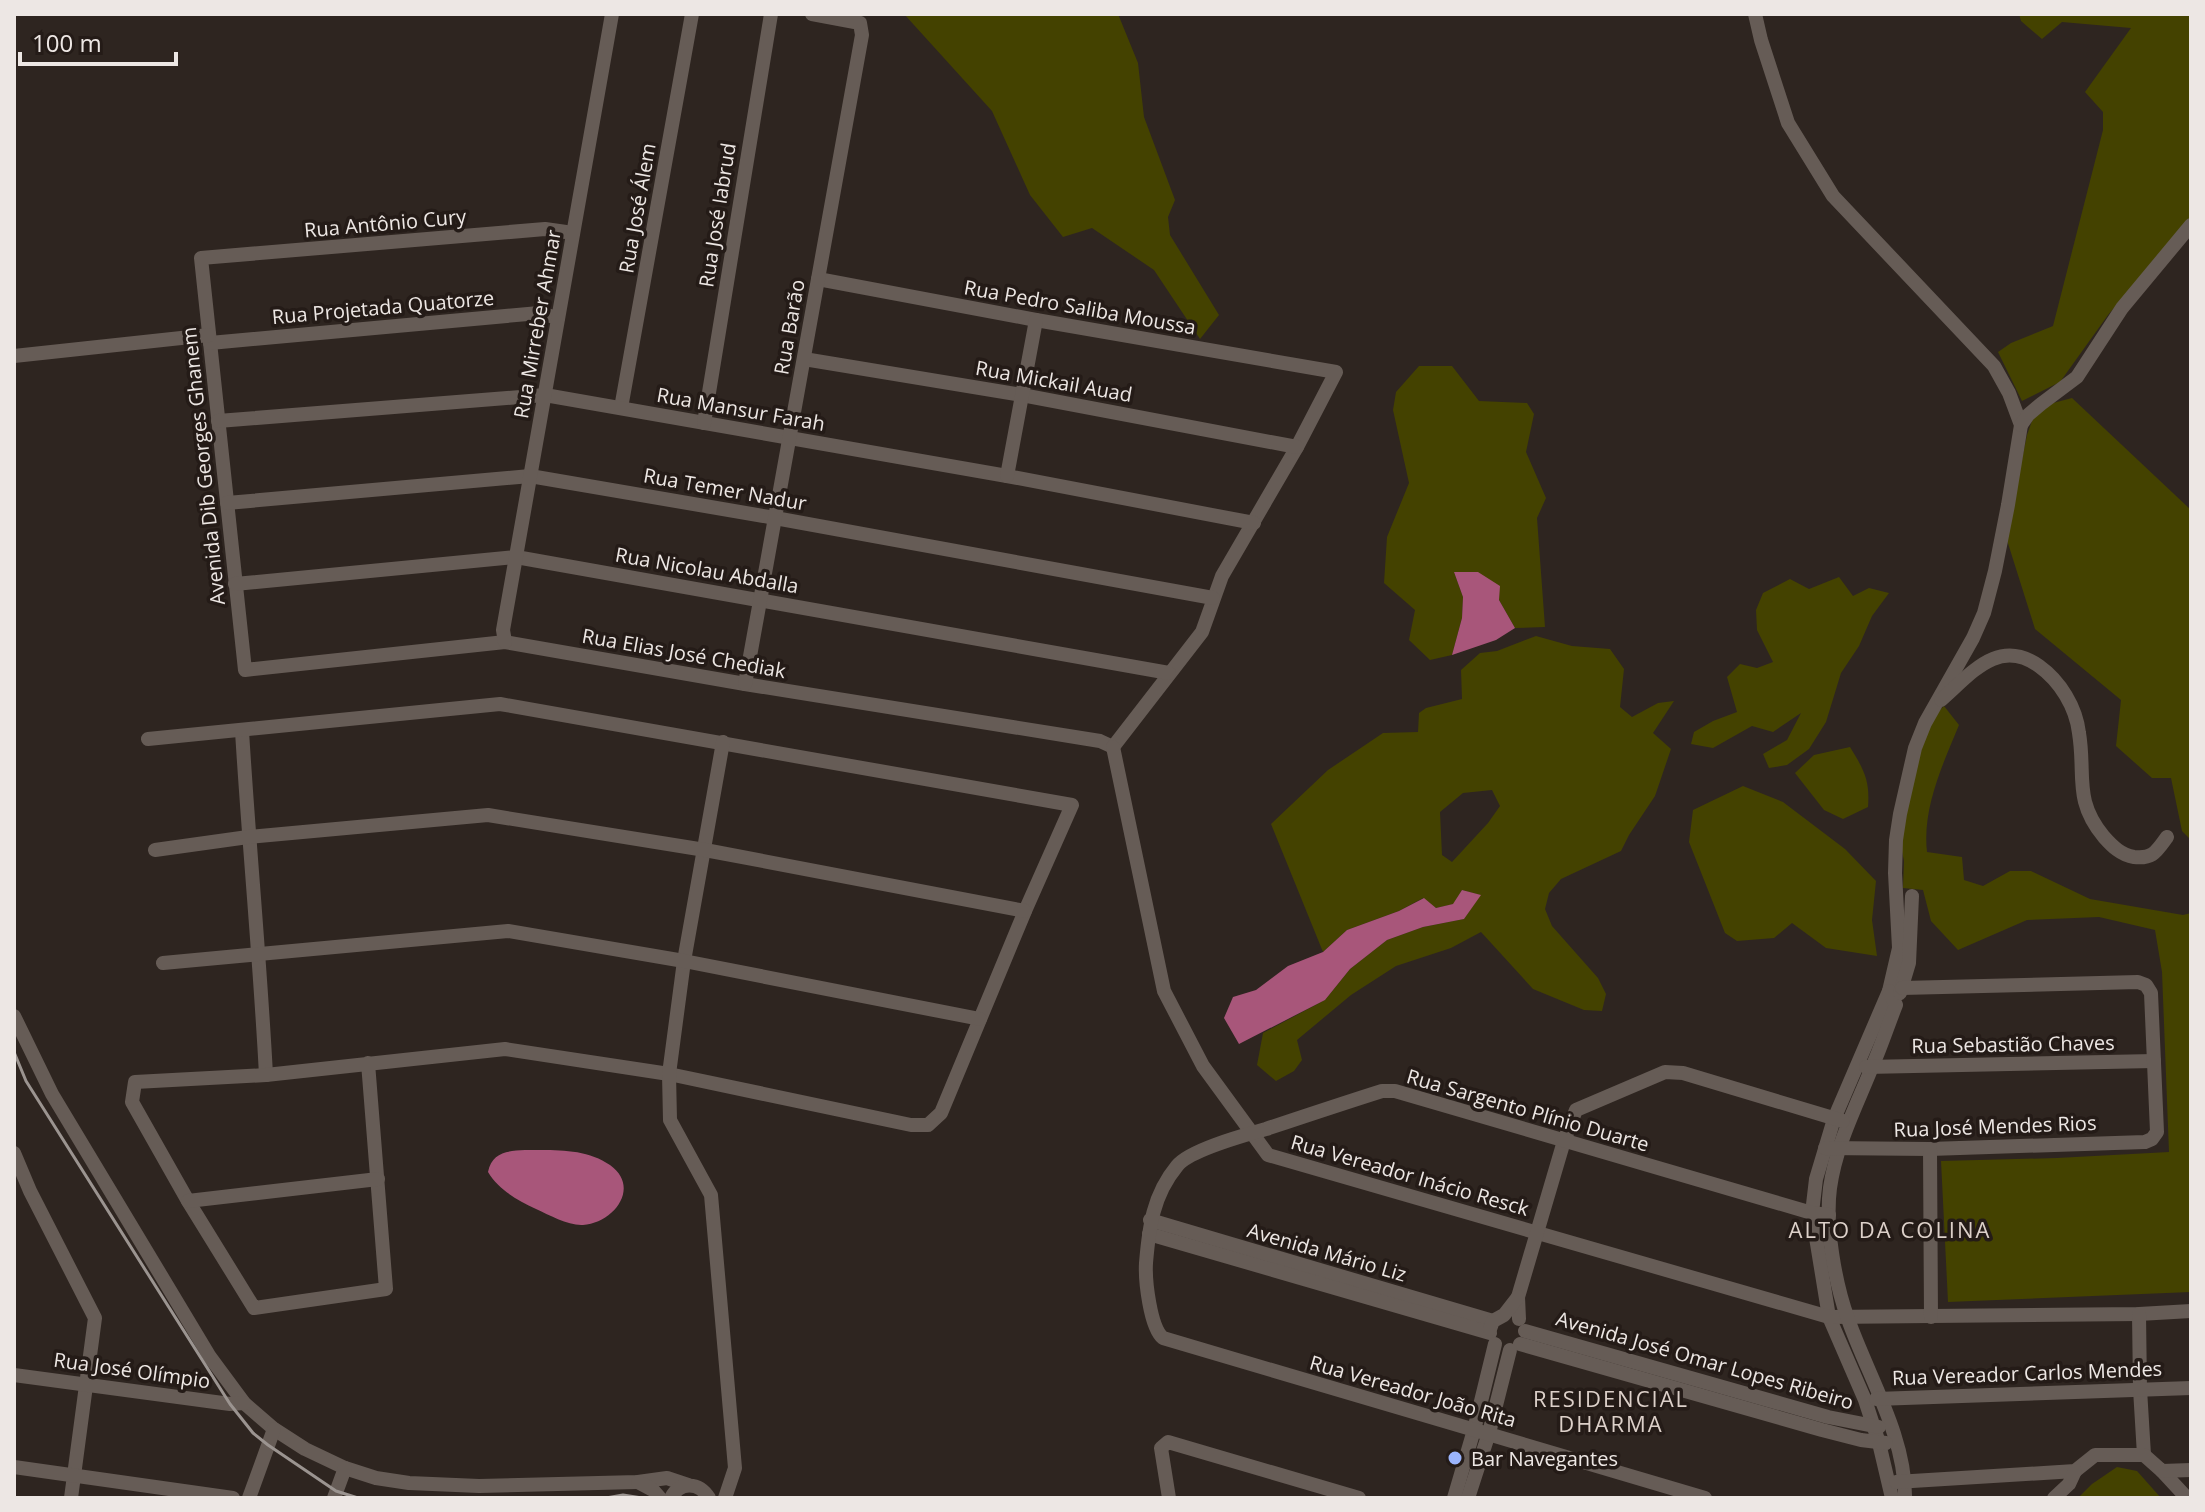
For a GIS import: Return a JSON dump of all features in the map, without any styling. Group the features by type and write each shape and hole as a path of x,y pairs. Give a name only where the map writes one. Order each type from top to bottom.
{"street":[{"name":"Rua Mirreber Ahmar","path":"505,642 503,630 612,14"},
{"name":"Rua José Álem","path":"621,408 692,14"},
{"name":"Rua José Iabrud","path":"704,423 771,14"},
{"name":"Rua Barão","path":"745,684 862,35 860,23 812,14"},
{"path":"1755,14 1788,123 1833,196 1994,366 2009,393 2021,425"},
{"path":"2075,1471 1905,1481 1890,1490 1865,1400 1829,1317 1812,1213 1816,1179 1832,1149 1856,1068 1896,995 1899,948 1895,873 1900,814 1915,748 1984,613 1995,571 2021,425 2028,415 2077,377 2122,308 2191,225"},
{"name":"Rua Antônio Cury","path":"201,258 545,229 573,233"},
{"name":"Avenida Dib Georges Ghanem","path":"201,258 245,670"},
{"name":"Rua Pedro Saliba Moussa","path":"818,279 1336,372 1297,447"},
{"name":"Rua Projetada Quatorze","path":"14,356 539,313 558,318"},
{"path":"1007,476 1036,320"},
{"name":"Rua Mickail Auad","path":"804,359 1022,395 1297,447"},
{"name":"Rua Mansur Farah","path":"218,421 545,395 1254,523"},
{"path":"1113,747 1202,632 1222,576 1297,447"},
{"name":"Rua Temer Nadur","path":"227,503 530,476 1213,598"},
{"name":"Rua Nicolau Abdalla","path":"235,584 516,557 1169,673"},
{"name":"Rua Elias José Chediak","path":"245,670 505,642 1100,741 1113,747"},
{"path":"1935,705 1986,661 1998,656 2026,658 2061,687 2073,710 2079,732 2083,794 2092,822 2111,845 2127,856 2146,858 2157,851 2167,837"},
{"path":"148,739 500,704 1072,805 941,1113 928,1125 911,1125 669,1074 505,1049 368,1063 266,1075 135,1082 132,1102 254,1308 386,1289 368,1063"},
{"path":"242,731 248,837 260,953 266,1075"},
{"path":"14,1016 52,1094 210,1357 244,1403 274,1429 305,1449 345,1468 376,1478 478,1492 667,1478 724,1498 735,1468 711,1195 670,1120 669,1074 684,961 723,742"},
{"name":"Rua Vereador Inácio Resck","path":"1113,747 1164,991 1203,1066 1268,1155 1829,1317 2191,1311"},
{"path":"155,850 248,837 488,815 705,850 1025,911"},
{"path":"1841,1121 1872,1067 1909,963 1912,896"},
{"path":"163,963 508,931 684,961 980,1019"},
{"path":"1896,995 2138,982 2146,985 2151,993 2154,1061"},
{"name":"Rua Sebastião Chaves","path":"1856,1068 2154,1061"},
{"name":"Rua José Mendes Rios","path":"1832,1149 2145,1142 2157,1132 2154,1061"},
{"path":"1454,1498 1519,1336 1518,1297 1576,1110 1665,1072 1672,1072 1841,1121"},
{"name":"Rua Sargento Plínio Duarte","path":"1157,1334 1146,1275 1149,1227 1156,1199 1178,1163 1224,1141 1382,1091 1395,1091 1812,1213 1829,1215"},
{"path":"1832,1149 1829,1215 1836,1269 1847,1317 1896,1444 1905,1481 1905,1498"},
{"path":"1930,1149 1931,1317"},
{"path":"14,1153 95,1318 71,1498"},
{"path":"188,1201 378,1179"},
{"name":"Avenida Mário Liz","path":"1149,1227 1495,1328"},
{"path":"1468,1498 1482,1431 1495,1328 1518,1297"},
{"path":"1495,1328 1509,1314 1519,1336"},
{"path":"2139,1314 2144,1455"},
{"path":"1495,1328 1499,1348 1519,1336"},
{"name":"Rua Vereador João Rita","path":"1157,1334 1705,1498"},
{"name":"Avenida José Omar Lopes Ribeiro","path":"1519,1336 1828,1417 1891,1428"},
{"name":"Avenida José Omar Lopes Ribeiro","path":"1519,1336 1822,1430 1896,1444"},
{"name":"Rua José Olímpio","path":"14,1375 230,1404 244,1403"},
{"name":"Rua Vereador Carlos Mendes","path":"1865,1400 2191,1388"},
{"path":"249,1498 274,1429"},
{"path":"1169,1498 1161,1448 1168,1442 1359,1498"},
{"path":"2054,1498 2069,1484 2075,1471 2095,1455 2144,1455 2187,1498"},
{"path":"14,1467 233,1498"},
{"path":"334,1498 345,1468"},
{"path":"2162,1471 2191,1470"},
{"path":"638,1482 660,1498"},
{"path":"406,1498 409,1483"},
{"path":"671,1498 678,1489 688,1485"}],"shaded area":[{"path":"904,14 1118,14 1138,63 1144,117 1175,200 1168,217 1170,235 1219,315 1200,339 1154,270 1092,228 1063,237 1030,195 992,111"},
{"path":"2019,14 2191,14 2191,217 2108,315 2060,382 2022,401 1998,352 2011,343 2053,326 2103,130 2103,112 2085,92 2131,28 2062,22 2042,39 2021,21"},
{"path":"1419,366 1452,366 1479,401 1527,403 1534,414 1526,452 1546,498 1537,518 1545,627 1515,628 1499,600 1454,572 1463,597 1462,618 1452,655 1430,660 1409,640 1415,610 1384,583 1387,537 1409,483 1393,410 1396,392"},
{"path":"2072,398 2191,510 2191,840 2182,831 2171,778 2152,778 2116,746 2121,700 2035,629 2006,537 2033,418 2053,403"},
{"path":"1454,572 1478,572 1500,586 1499,600 1515,628 1496,640 1452,655 1462,618 1463,597"},
{"path":"1839,577 1853,596 1869,588 1889,593 1872,616 1859,646 1841,673 1826,722 1809,749 1787,765 1769,768 1763,754 1787,740 1801,713 1773,732 1752,726 1713,748 1691,744 1694,732 1737,712 1727,677 1740,664 1757,668 1773,662 1757,630 1756,610 1763,593 1790,579 1809,589"},
{"path":"1536,636 1572,646 1610,649 1624,669 1620,707 1632,717 1658,703 1674,701 1653,733 1671,749 1655,796 1621,851 1561,879 1549,893 1545,909 1552,926 1598,978 1606,994 1602,1011 1584,1010 1533,989 1481,932 1451,948 1396,966 1351,995 1297,1040 1302,1060 1294,1071 1276,1081 1257,1065 1263,1033 1325,1000 1350,969 1387,940 1423,927 1464,919 1480,895 1462,890 1454,904 1436,908 1423,898 1399,911 1347,930 1323,952 1271,824 1328,770 1383,733 1418,732 1419,713 1426,708 1462,699 1461,670 1480,653 1497,651","holes":["1492,790 1500,806 1452,862 1442,855 1440,812 1463,793"]},
{"path":"1944,706 1959,725 1931,803 1927,852 1962,857 1964,880 1983,886 2010,871 2031,871 2090,899 2183,915 2191,913 2191,1292 1948,1302 1941,1161 2169,1152 2162,972 2155,930 2099,917 2027,920 1958,950 1931,921 1923,890 1903,888 1904,861 1899,837 1928,721"},
{"path":"1850,747 1865,776 1868,807 1843,819 1824,810 1795,773 1814,755"},
{"path":"1743,786 1783,802 1845,849 1876,881 1872,920 1877,956 1826,948 1792,923 1774,938 1737,941 1725,933 1689,842 1693,810"},
{"path":"1462,890 1481,895 1464,919 1423,927 1387,940 1350,969 1325,1000 1239,1044 1224,1018 1233,997 1256,990 1288,966 1323,952 1347,930 1399,911 1424,898 1436,908 1453,904"},
{"path":"569,1151 601,1159 619,1174 623,1183 620,1202 605,1218 583,1225 559,1220 522,1202 503,1189 488,1172 497,1157 506,1152"},
{"path":"2117,1467 2137,1471 2161,1498 2078,1498"}],"railway":[{"path":"14,1052 26,1081 230,1404 253,1433 268,1445 336,1491 358,1498"},
{"path":"606,1498 623,1495 642,1498"}],"place":[{"name":"Bar Navegantes","path":"1455,1458"}],"district":[{"name":"ALTO DA COLINA","path":"1890,1229"},
{"name":"RESIDENCIAL DHARMA","path":"1611,1410"}]}
